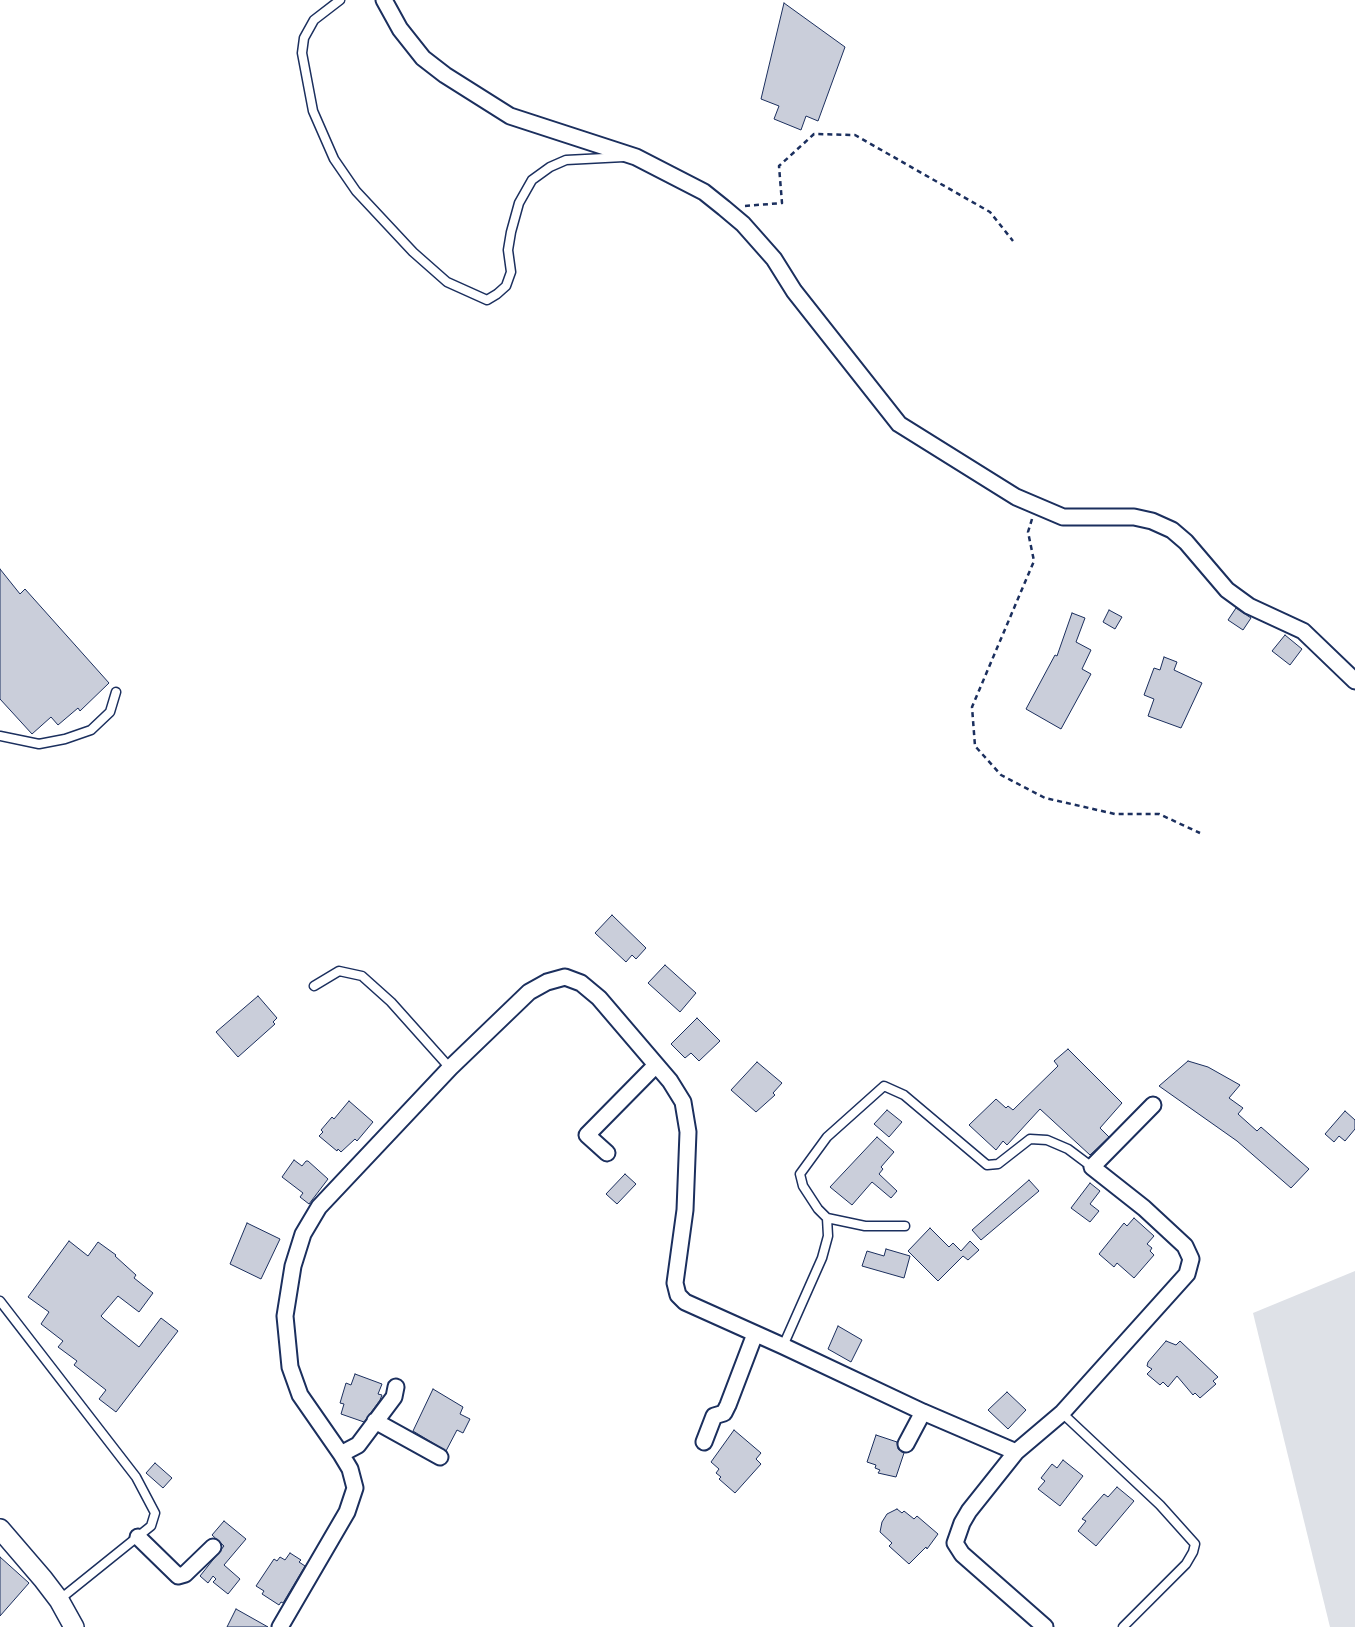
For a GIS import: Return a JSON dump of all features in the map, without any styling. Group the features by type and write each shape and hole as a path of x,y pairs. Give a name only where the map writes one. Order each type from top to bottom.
{"street":[{"path":"384,0 400,29 423,58 444,75 510,116 636,157 704,192 724,208 743,224 774,259 794,291 899,424 1016,497 1064,517 1134,517 1152,521 1172,530 1186,542 1227,590 1249,606 1303,631 1355,681"},
{"path":"280,1627 349,1504 355,1488 350,1469 300,1395 290,1367 285,1316 293,1266 303,1234 319,1207 450,1068 529,992 547,982 565,977 581,983 598,998 670,1081 683,1102 688,1132 685,1210 676,1277 678,1295 685,1302 923,1412 1016,1452"},
{"path":"607,1153 587,1135 656,1065"},
{"path":"1045,1627 962,1554 955,1543 969,1510 1016,1452 1062,1414 1187,1274 1191,1260 1185,1246 1151,1215 1092,1167 1153,1105"},
{"path":"704,1442 714,1416 724,1413 728,1405 755,1334"},
{"path":"341,1454 358,1445 394,1397 396,1387"},
{"path":"906,1444 923,1412"},
{"path":"375,1421 440,1457"},
{"path":"0,1529 59,1600 74,1627"},
{"path":"138,1537 178,1576 185,1574 213,1547"}],"lane":[{"path":"340,0 314,20 304,38 302,53 313,111 334,158 356,192 413,252 447,282 487,300 506,286 511,272 508,250 519,203 532,180 550,167 566,160 636,157"},
{"path":"0,736 39,744 65,739 91,730 110,712 116,692"},
{"path":"314,986 339,971 362,976 391,1002 450,1068"},
{"path":"905,1226 865,1226 827,1218 818,1209 803,1186 800,1174 827,1137 884,1086 904,1095 987,1165 998,1164 1030,1139 1047,1140 1068,1149 1092,1167"},
{"path":"783,1346 822,1258 828,1236 827,1218"},
{"path":"0,1301 136,1477 154,1512 151,1526 59,1600"},
{"path":"1062,1414 1160,1505 1195,1544 1186,1564 1123,1627"}],"path":[{"path":"724,208 782,204 779,166 795,149 814,134 855,135 990,212 1013,241"},
{"path":"1037,506 1028,532 1034,561 972,707 975,746 1000,775 1046,798 1116,814 1159,814 1200,833"}],"shaded area":[{"path":"1355,1271 1355,1627 1330,1627 1253,1313"}],"building":[{"path":"784,3 845,47 818,121 806,116 801,130 774,119 779,106 761,99"},
{"path":"0,569 20,594 25,589 109,683 80,711 78,708 58,725 51,717 32,734 0,699"},
{"path":"1236,608 1251,618 1243,630 1228,620"},
{"path":"1109,610 1122,617 1115,629 1103,622"},
{"path":"1072,613 1085,618 1076,642 1091,650 1082,669 1091,674 1061,729 1026,709 1055,655 1057,656"},
{"path":"1285,635 1302,649 1290,665 1272,651"},
{"path":"1164,657 1177,662 1174,670 1202,683 1181,728 1148,716 1154,699 1144,695 1154,668 1160,670"},
{"path":"612,915 646,948 636,959 632,955 626,962 595,933"},
{"path":"665,965 696,993 680,1012 648,983"},
{"path":"258,996 277,1018 273,1022 275,1024 238,1057 216,1032"},
{"path":"697,1018 720,1041 699,1061 691,1053 685,1058 671,1044"},
{"path":"1068,1049 1122,1103 1100,1128 1109,1137 1090,1155 1040,1109 1007,1145 1003,1141 996,1150 969,1125 996,1099 1006,1108 1008,1106 1013,1110 1058,1066 1054,1061"},
{"path":"1188,1061 1208,1067 1240,1085 1229,1098 1243,1108 1238,1114 1257,1131 1261,1127 1309,1169 1291,1188 1237,1141 1159,1086"},
{"path":"757,1062 782,1083 773,1093 775,1095 756,1112 731,1090"},
{"path":"349,1101 373,1122 357,1141 355,1139 341,1152 338,1149 337,1151 319,1136 323,1132 321,1130 332,1117 334,1119"},
{"path":"887,1110 902,1122 889,1137 874,1124"},
{"path":"1345,1111 1355,1120 1355,1129 1345,1141 1339,1136 1334,1142 1325,1134"},
{"path":"877,1137 894,1152 881,1167 883,1169 879,1174 897,1191 891,1198 872,1182 852,1205 830,1187"},
{"path":"294,1160 302,1166 308,1161 328,1179 309,1204 300,1197 303,1193 282,1177"},
{"path":"625,1174 636,1184 617,1204 606,1194"},
{"path":"1029,1180 1039,1191 981,1240 972,1230"},
{"path":"1090,1183 1100,1191 1090,1204 1099,1211 1090,1222 1071,1208"},
{"path":"1134,1218 1154,1236 1147,1244 1152,1248 1150,1251 1154,1255 1134,1278 1117,1263 1114,1267 1099,1254 1124,1223 1127,1226"},
{"path":"247,1223 280,1239 261,1279 230,1264"},
{"path":"930,1228 949,1247 953,1243 961,1251 970,1241 979,1250 968,1260 963,1256 938,1281 908,1251"},
{"path":"69,1241 88,1256 98,1242 116,1255 136,1275 134,1278 153,1293 139,1312 118,1296 101,1316 104,1319 139,1347 161,1318 178,1331 116,1412 99,1399 106,1390 74,1365 77,1361 58,1347 63,1341 41,1324 49,1312 28,1297"},
{"path":"886,1249 910,1256 904,1278 862,1266 867,1251 884,1256"},
{"path":"838,1326 862,1340 851,1362 828,1349"},
{"path":"1166,1341 1176,1345 1180,1341 1218,1377 1213,1381 1216,1384 1200,1398 1195,1393 1193,1395 1177,1376 1168,1387 1163,1382 1160,1385 1147,1374 1152,1369 1147,1366 1148,1362"},
{"path":"355,1374 382,1384 378,1394 382,1395 380,1400 364,1422 341,1414 344,1404 340,1403 346,1383 351,1385"},
{"path":"433,1389 463,1407 460,1414 470,1419 463,1433 457,1430 446,1451 413,1431"},
{"path":"1007,1392 1026,1410 1008,1429 988,1410"},
{"path":"734,1430 761,1453 756,1459 761,1464 735,1493 719,1479 721,1477 716,1473 719,1469 711,1462"},
{"path":"876,1435 897,1442 898,1449 904,1453 896,1477 878,1473 880,1470 875,1468 876,1465 867,1462"},
{"path":"1063,1460 1083,1476 1060,1506 1038,1489 1045,1481 1041,1478 1052,1464 1057,1468"},
{"path":"155,1463 172,1478 163,1488 146,1473"},
{"path":"1117,1487 1134,1501 1096,1546 1078,1531 1086,1521 1082,1519 1104,1494 1108,1497"},
{"path":"897,1509 902,1513 904,1511 914,1519 917,1516 938,1534 927,1549 926,1547 909,1564 889,1546 892,1543 880,1532 882,1522 887,1514"},
{"path":"224,1521 246,1539 224,1565 240,1579 228,1594 213,1582 216,1579 213,1576 208,1583 200,1576 224,1546 212,1535"},
{"path":"290,1553 301,1560 299,1562 305,1566 283,1603 281,1602 279,1605 262,1594 264,1591 256,1586 274,1559 277,1561 280,1557 285,1560"},
{"path":"0,1557 29,1583 0,1616"},
{"path":"236,1609 268,1627 227,1627"}]}
